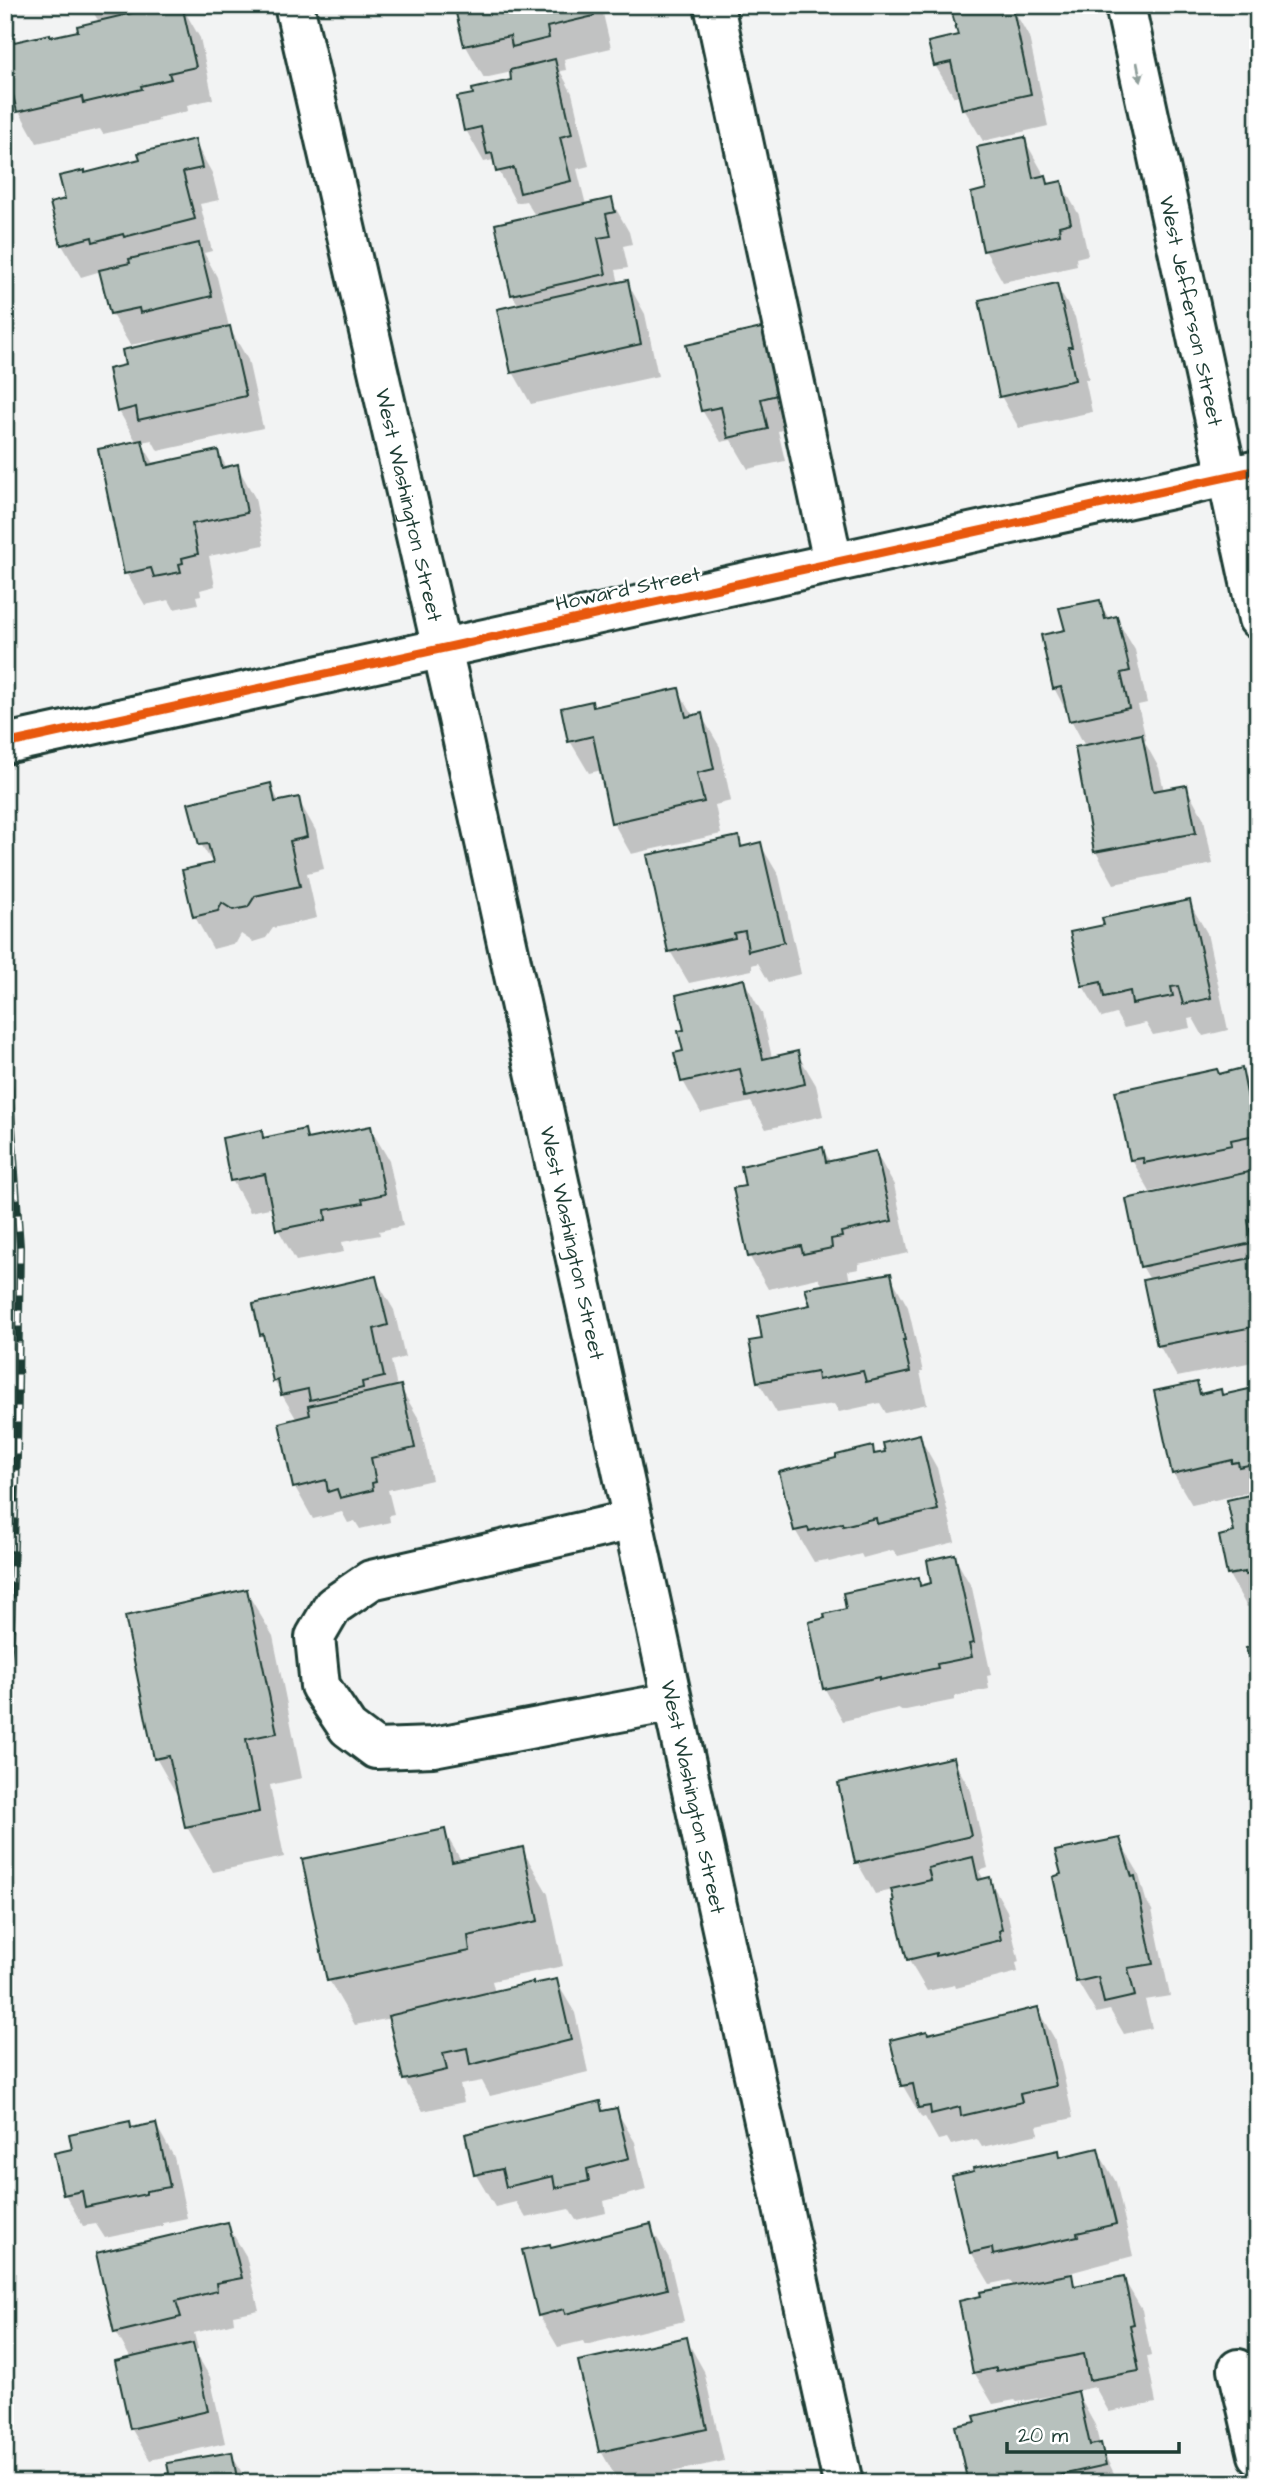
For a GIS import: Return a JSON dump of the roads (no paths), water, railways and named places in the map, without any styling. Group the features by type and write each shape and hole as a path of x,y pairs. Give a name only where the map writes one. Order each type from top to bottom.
{"main road":[{"name":"West Washington Street","path":"294,5 442,648 843,2483"},
{"path":"714,5 833,562"},
{"name":"West Jefferson Street","path":"1125,5 1242,474 1258,619"},
{"name":"Howard Street","path":"5,744 1242,474"},
{"path":"633,1520 371,1580 333,1606 315,1637 320,1686 348,1728 376,1749 433,1747 672,1702"},
{"path":"1238,2369 1258,2455"}],"railway":[{"path":"5,1023 20,1247 17,1456 11,1630 5,1682"}]}
